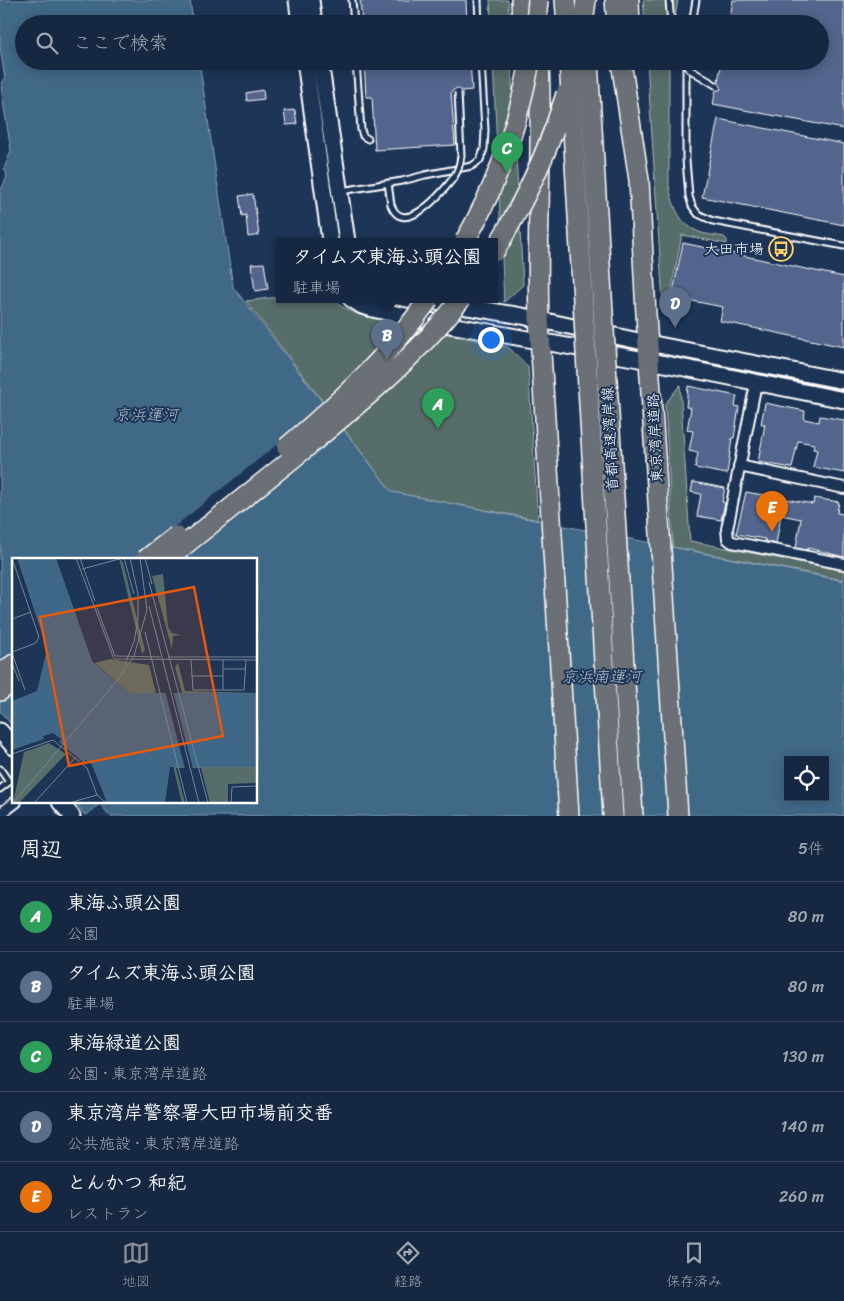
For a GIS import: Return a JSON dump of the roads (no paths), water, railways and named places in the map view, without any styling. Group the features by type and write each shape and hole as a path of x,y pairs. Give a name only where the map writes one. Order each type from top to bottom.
{"highway":[{"path":"521,0 522,15"},
{"path":"536,15 537,0"},
{"path":"566,0 567,15"},
{"path":"584,15 585,0"},
{"path":"615,0 616,15"},
{"path":"629,0 630,15"},
{"path":"526,70 538,250"},
{"path":"467,238 487,200 510,142 528,70"},
{"path":"539,70 541,141 538,250 539,319 569,816"},
{"name":"首都高速湾岸線","path":"570,70 613,816"},
{"path":"498,245 516,216 537,173 556,126 572,70"},
{"name":"首都高速湾岸線","path":"589,70 633,816"},
{"name":"東京湾岸道路","path":"623,70 640,180 678,816"},
{"path":"632,70 632,137"},
{"path":"148,558 333,408 374,368 426,303"},
{"path":"168,558 385,381 434,332 458,303"},
{"path":"0,674 12,665"},
{"path":"0,691 12,682"}],"street":[{"path":"297,0 299,15"},
{"path":"311,0 313,15"},
{"path":"306,70 330,238"},
{"path":"321,70 347,238"},
{"path":"357,303 377,310 541,341 649,352 844,381"},
{"path":"443,303 539,319 756,383 844,400"},
{"path":"756,383 726,529 728,539 732,542 844,564"},
{"path":"739,466 844,488"},
{"path":"0,731 12,745"},
{"path":"0,814 13,804"},
{"path":"62,804 72,816"}],"lane":[{"path":"352,0 353,15"},
{"path":"478,0 479,15"},
{"path":"669,0 670,15"},
{"path":"694,15 696,0"},
{"path":"357,70 361,130 368,139"},
{"path":"323,193 402,181 472,166 480,160 484,150 485,130 482,70"},
{"path":"684,70 689,196 692,206 698,214 713,221 844,246"},
{"path":"690,70 717,86"},
{"path":"388,183 393,211 397,215 405,217 414,216 424,209 452,180 460,164 461,156 458,92"},
{"path":"0,769 9,782 0,789"}],"water":[{"name":"京浜運河","path":"0,0 190,0 192,15 15,15 15,70 200,70 233,287 392,492 844,581 844,816 110,816 100,804 258,804 258,558 12,558 12,726 0,711 0,192 7,177 4,169 11,151 2,83 5,79 0,47"},
{"name":"京浜運河","path":"77,804 100,804 85,815"}],"place":[{"name":"東海緑道公園","path":"507,173"},
{"name":"大田市場","path":"781,249"},
{"name":"東京湾岸警察署大田市場前交番","path":"675,328"},
{"name":"タイムズ東海ふ頭公園","path":"387,360"},
{"name":"東海ふ頭公園","path":"438,429"},
{"name":"とんかつ 和紀","path":"772,532"}],"water label":[{"name":"京浜南運河","path":"601,676"}]}
